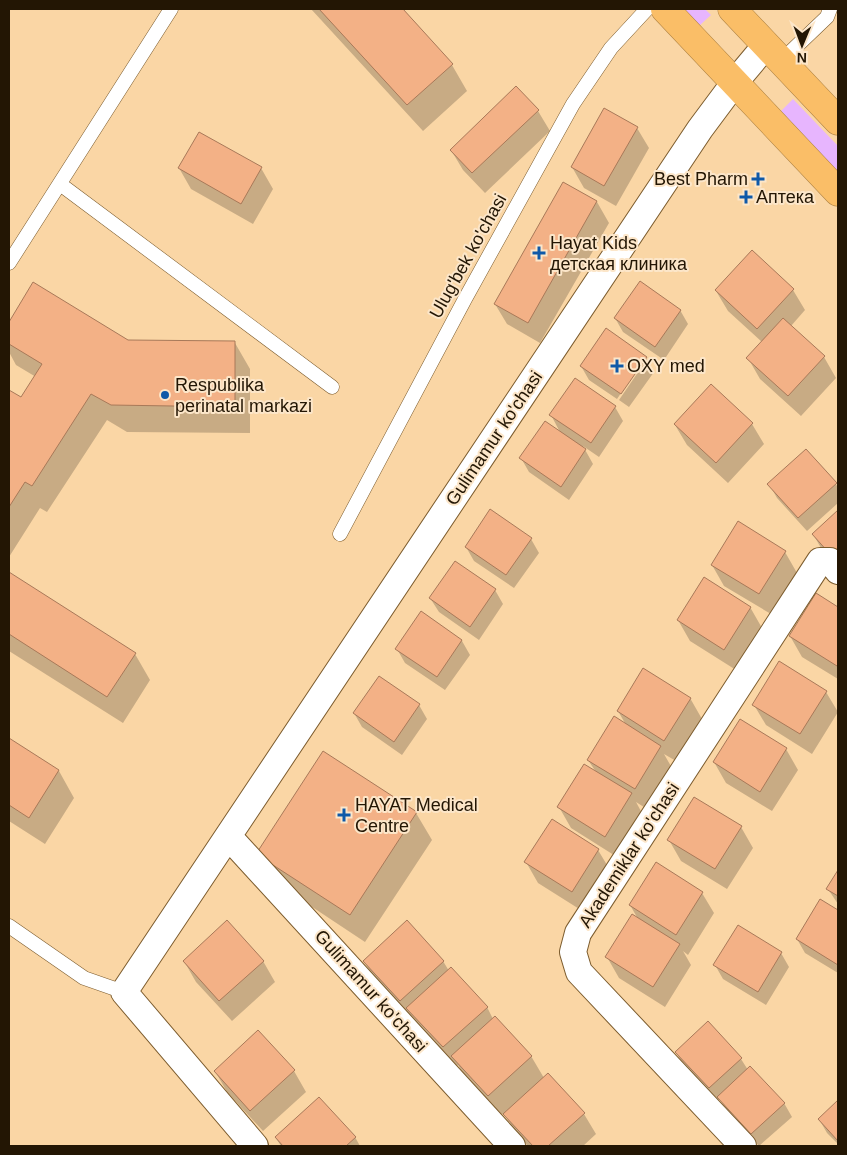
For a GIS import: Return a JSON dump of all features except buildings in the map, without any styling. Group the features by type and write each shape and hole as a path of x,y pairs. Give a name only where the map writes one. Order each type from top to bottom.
{"highway":[{"path":"664,9 838,192"},
{"path":"732,9 838,121"}],"street":[{"name":"Gulimamur ko'chasi","path":"124,992 700,129 735,82 773,53"},
{"name":"Akademiklar ko'chasi","path":"742,1146 579,972 573,952 578,933 820,561 830,560 838,570"},
{"name":"Gulimamur ko'chasi","path":"229,837 512,1146"},
{"path":"124,992 255,1146"}],"lane":[{"path":"9,263 171,9"},
{"name":"Ulug'bek ko'chasi","path":"340,534 465,300 573,104 610,48 647,9"},
{"path":"773,53 827,17 830,9"},
{"path":"60,184 332,387"},
{"path":"9,926 84,978 124,992"}],"shaded area":[{"path":"683,9 705,9 711,15 699,26"},
{"path":"793,99 838,146 838,172 781,111"}],"place":[{"name":"Best Pharm","path":"758,179"},
{"name":"Аптека","path":"746,197"},
{"name":"Hayat Kids детская клиника","path":"539,253"},
{"name":"OXY med","path":"617,366"},
{"name":"Respublika perinatal markazi","path":"165,395"},
{"name":"HAYAT Medical Centre","path":"344,815"}]}
